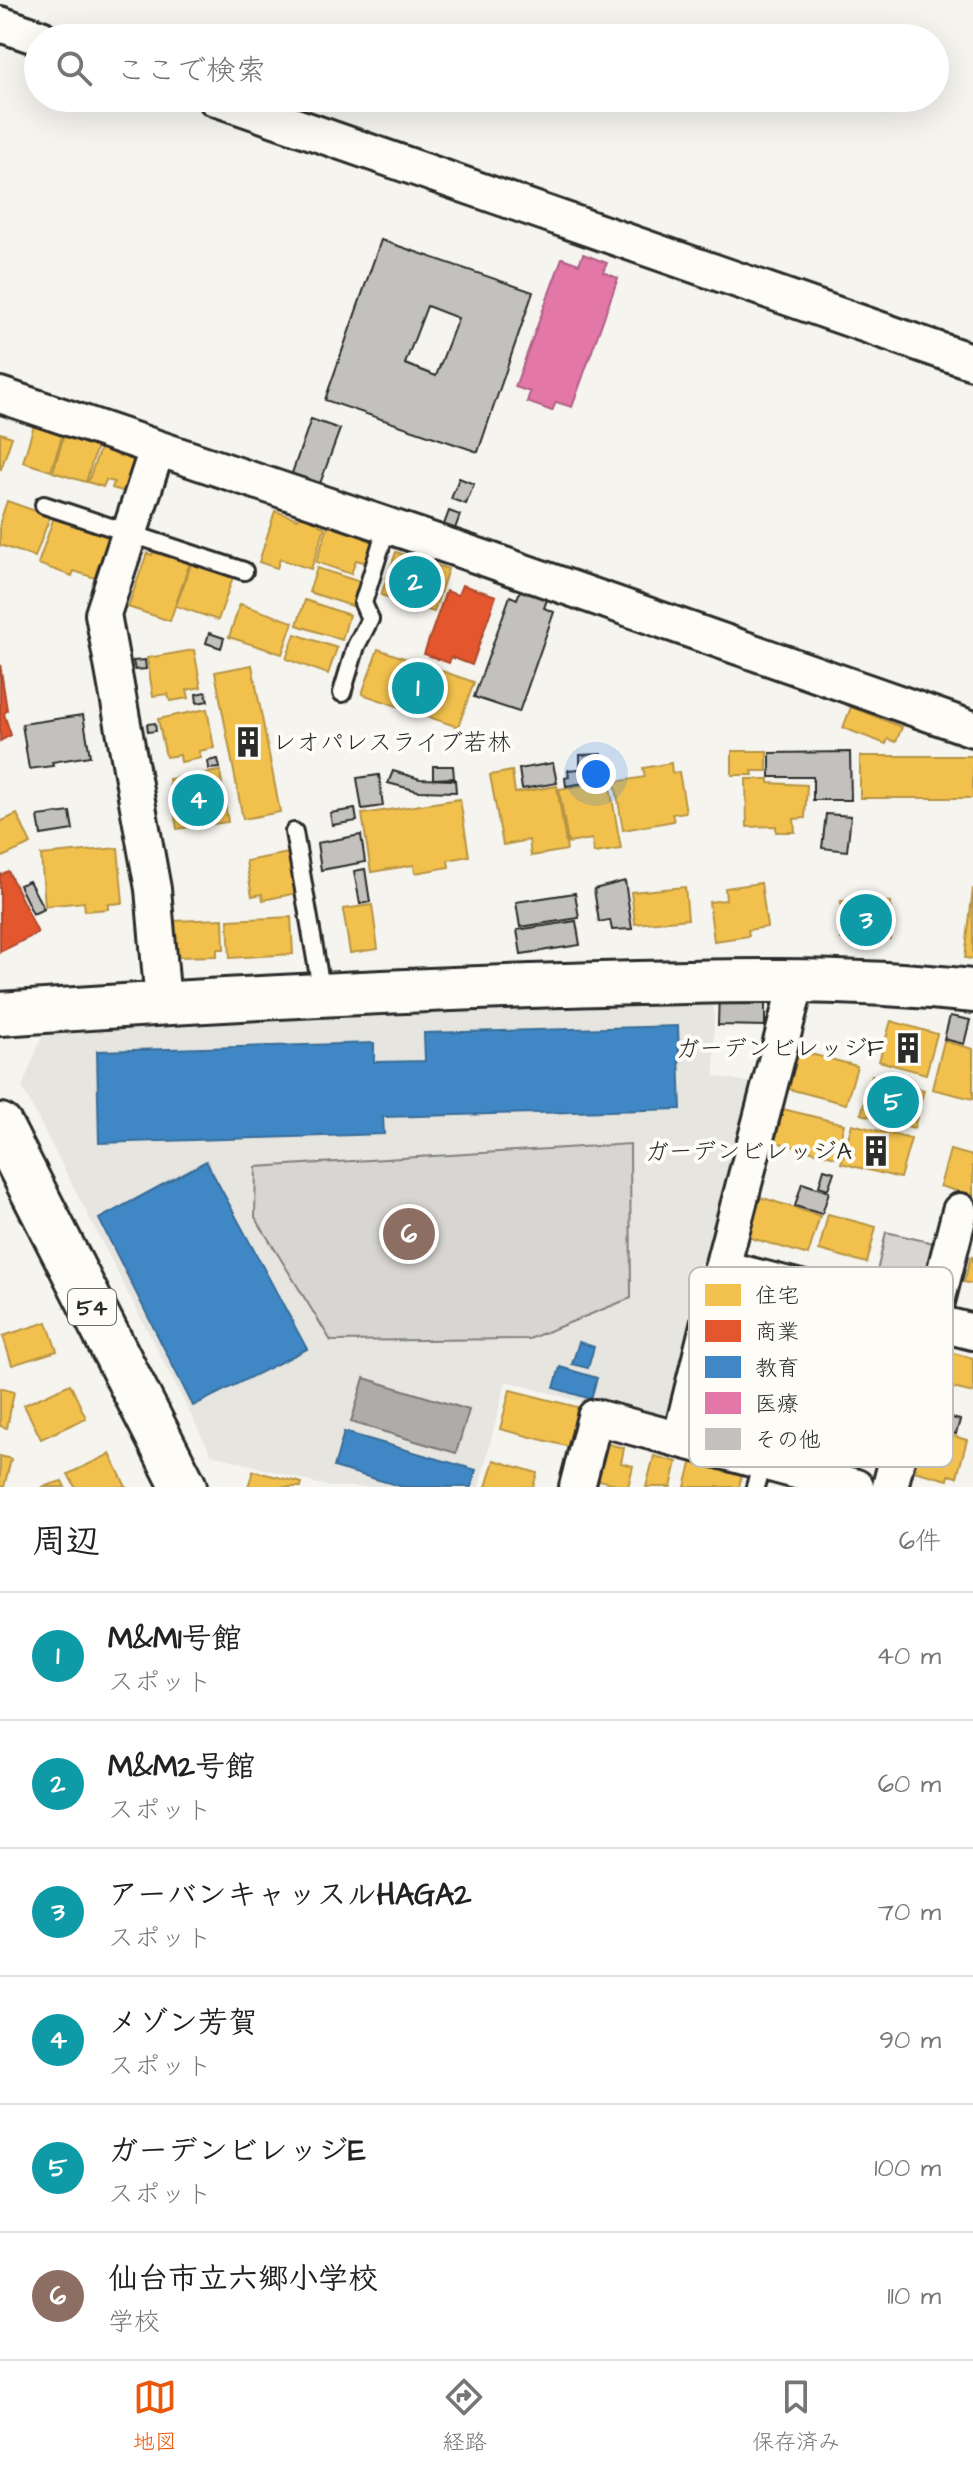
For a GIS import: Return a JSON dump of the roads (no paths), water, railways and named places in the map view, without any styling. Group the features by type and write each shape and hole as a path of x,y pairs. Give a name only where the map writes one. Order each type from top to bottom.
{"main road":[{"name":"54","path":"0,1126 184,1487"}],"street":[{"path":"0,24 24,32"},
{"path":"255,112 973,362"},
{"path":"0,395 973,729"},
{"path":"157,449 103,614 153,889 163,1003"},
{"path":"0,1014 323,995 664,982 797,981 973,991"},
{"path":"722,1267 797,981"},
{"path":"945,1267 960,1211"},
{"path":"953,1327 973,1332"},
{"path":"680,1440 689,1403"},
{"path":"577,1487 595,1417 689,1444"},
{"path":"890,1487 895,1467"},
{"path":"758,1474 856,1487"}],"lane":[{"path":"44,505 244,571"},
{"path":"342,693 356,646 370,619 363,603 387,526"},
{"path":"294,832 323,995"}],"place":[{"name":"M&M2号館","path":"415,582"},
{"name":"M&M1号館","path":"418,688"},
{"name":"レオパレスライブ若林","path":"248,742"},
{"name":"メゾン芳賀","path":"198,800"},
{"name":"アーバンキャッスルHAGA2","path":"866,920"},
{"name":"ガーデンビレッジF","path":"908,1048"},
{"name":"ガーデンビレッジE","path":"893,1102"},
{"name":"ガーデンビレッジA","path":"876,1151"},
{"name":"仙台市立六郷小学校","path":"409,1234"}]}
